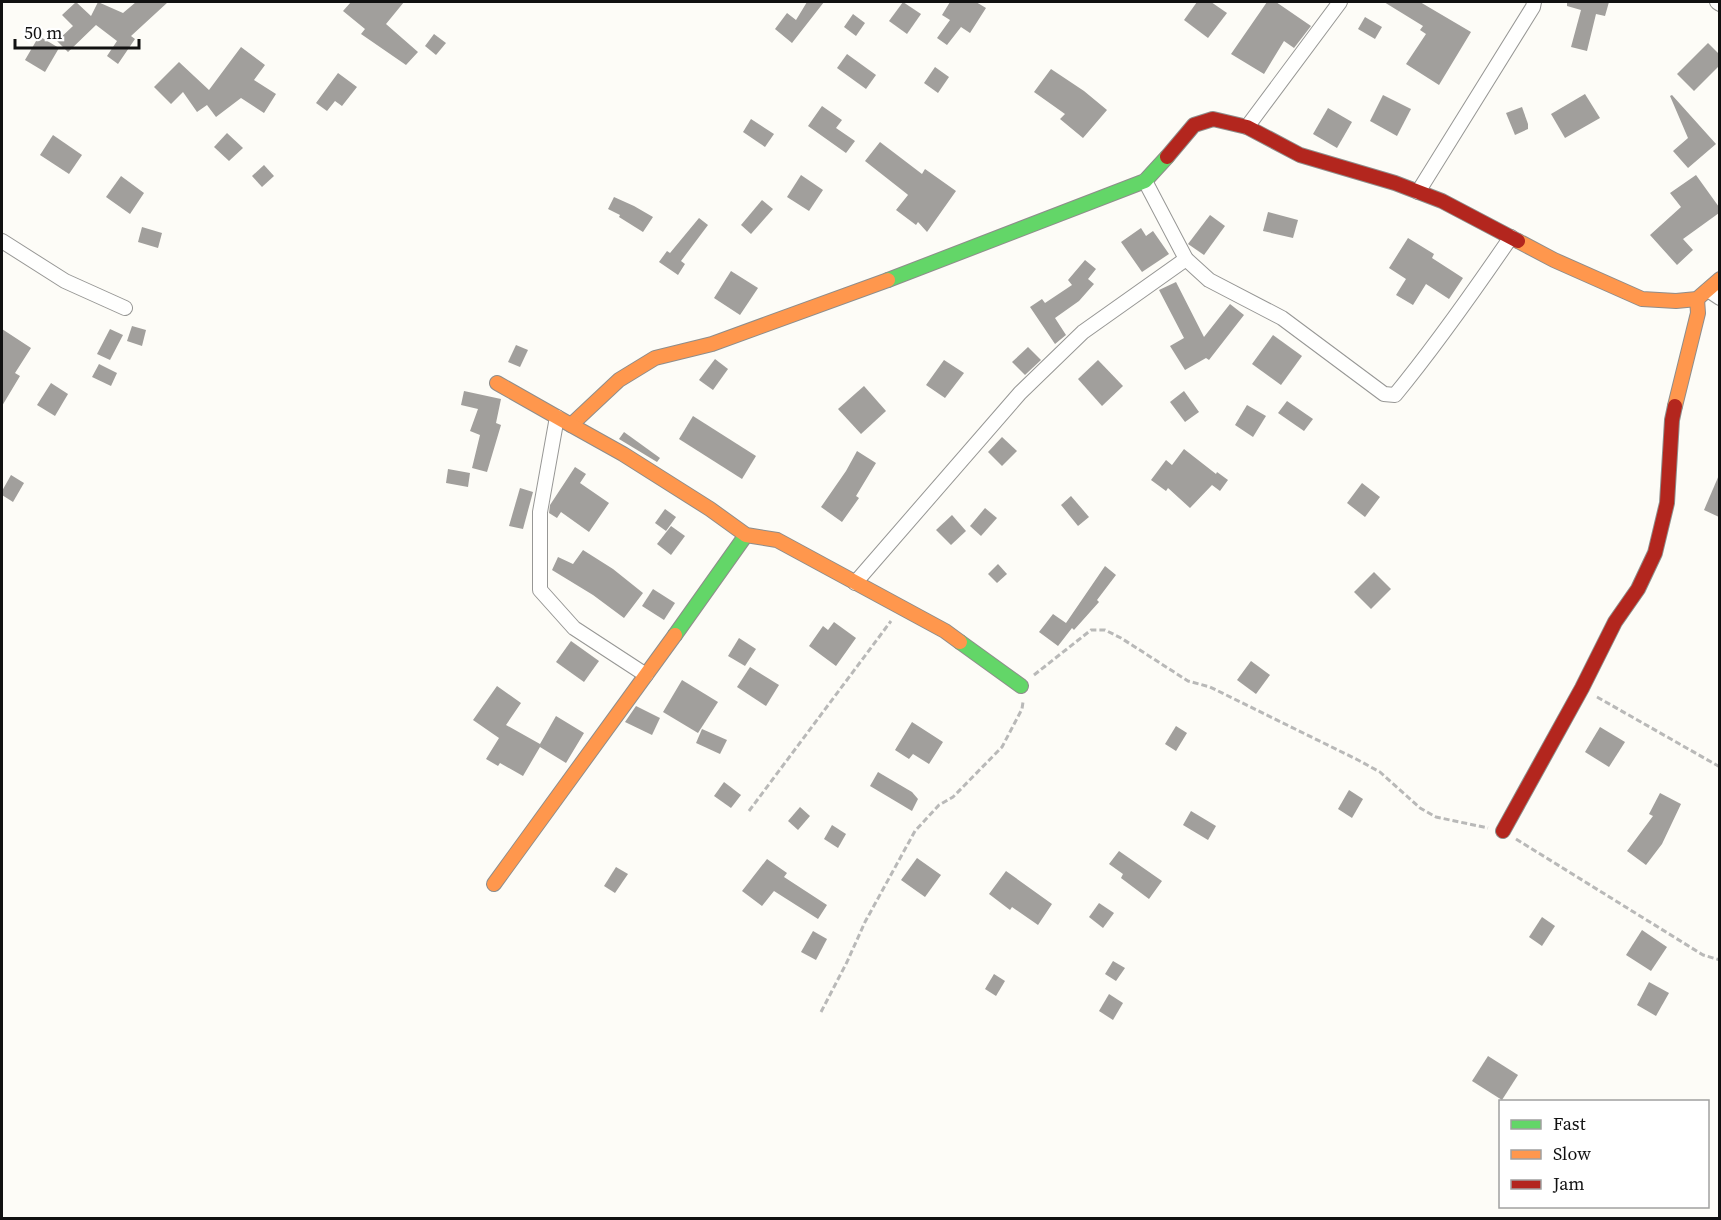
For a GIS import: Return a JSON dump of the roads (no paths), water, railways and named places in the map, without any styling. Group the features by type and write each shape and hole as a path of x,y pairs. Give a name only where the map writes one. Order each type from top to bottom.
{"street":[{"path":"1247,127 1340,2"},
{"path":"1418,192 1476,102 1534,2"},
{"path":"571,424 619,380 655,358 712,344 948,258 1145,181 1194,125 1213,119 1247,127 1300,155 1442,201 1554,261 1642,299 1676,301 1708,296"},
{"path":"1145,181 1186,259 1209,280 1282,318 1384,394 1395,395 1451,325 1511,237"},
{"path":"2,241 65,281 125,308"},
{"path":"855,583 1020,393 1083,332 1186,259"},
{"path":"1503,831 1582,688 1615,622 1638,589 1655,553 1667,503 1672,420 1698,313 1719,279"},
{"path":"497,383 623,454 710,509 746,535 777,540 945,631 1021,686"},
{"path":"557,417 540,512 540,590 574,628 646,675"},
{"path":"494,884 746,535"}]}
